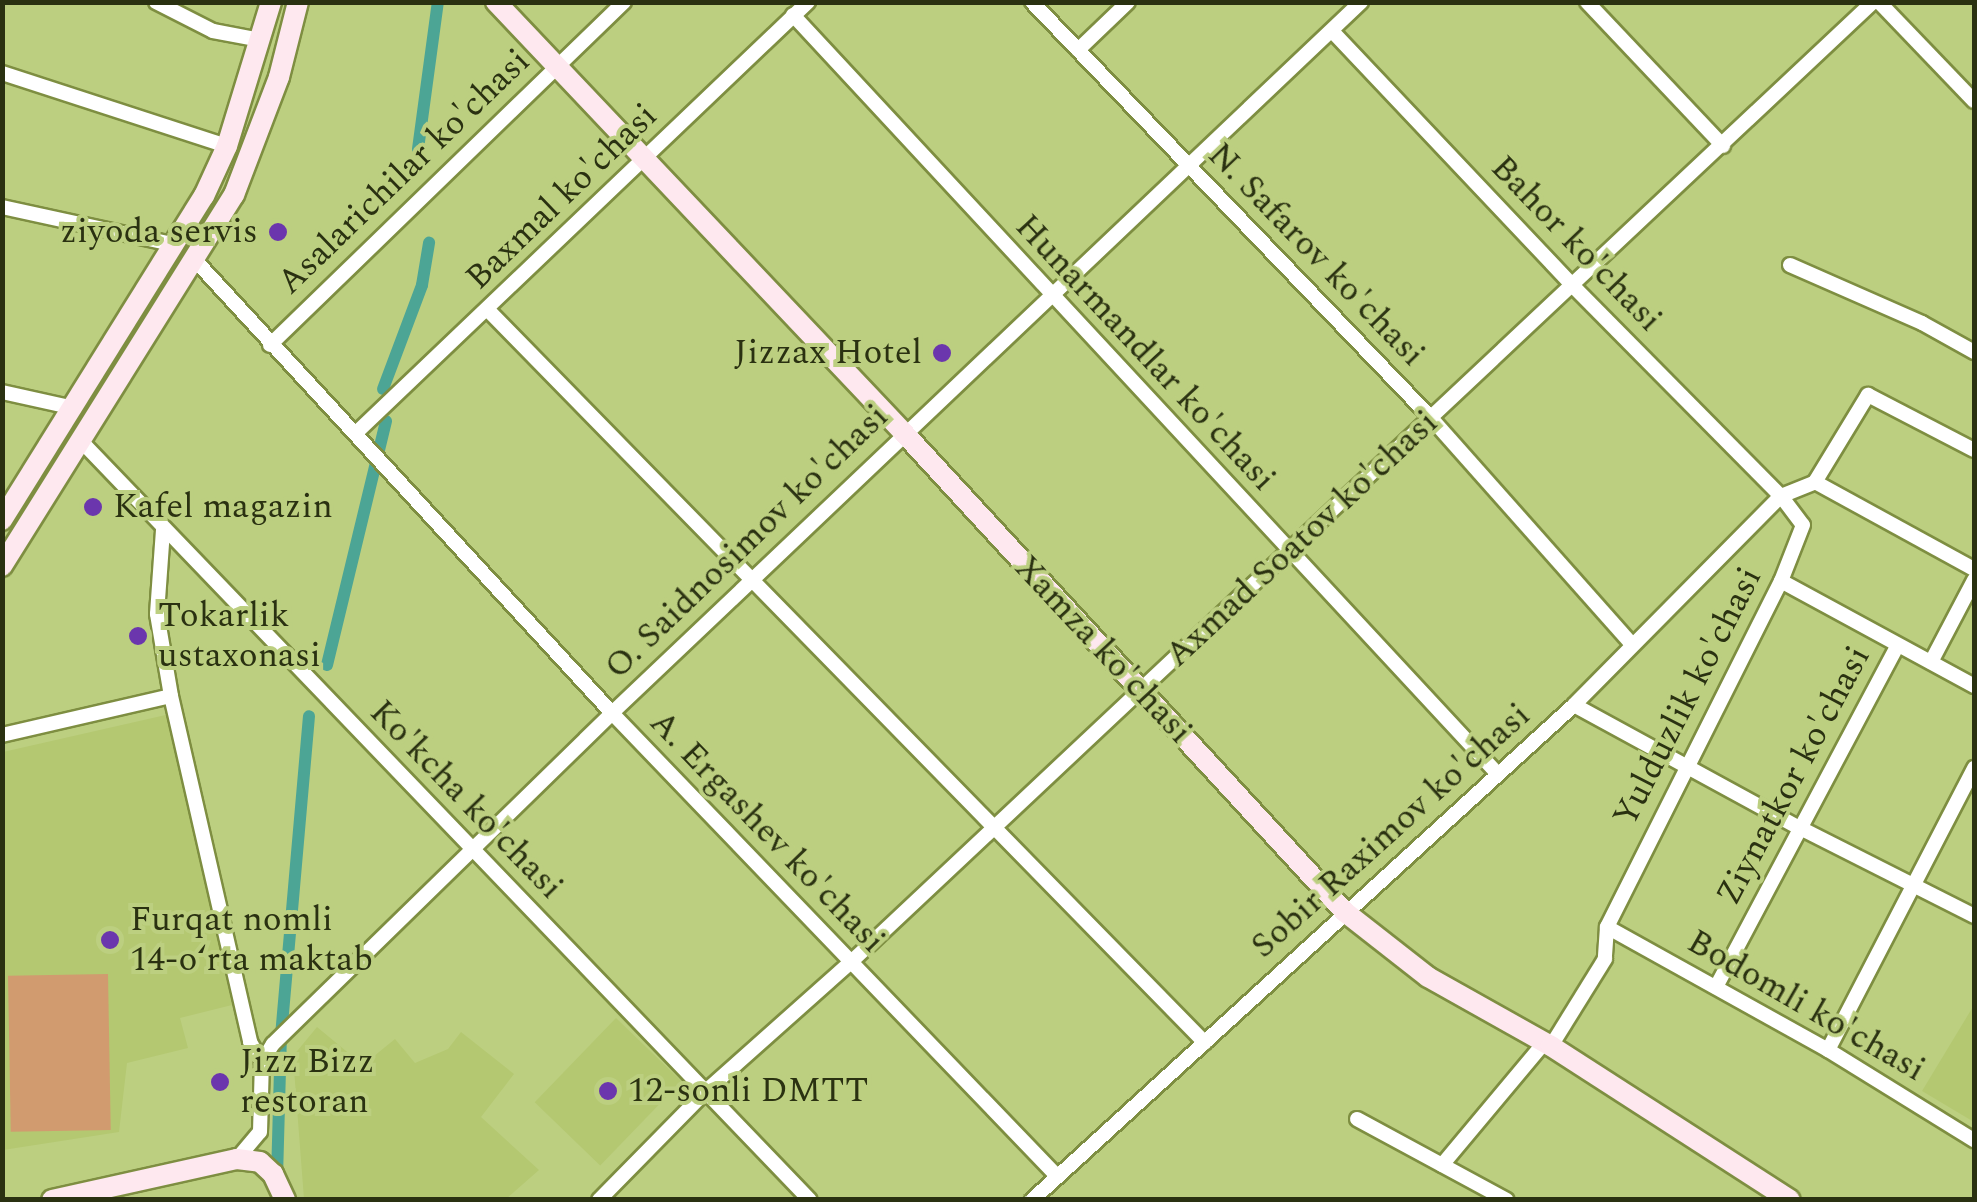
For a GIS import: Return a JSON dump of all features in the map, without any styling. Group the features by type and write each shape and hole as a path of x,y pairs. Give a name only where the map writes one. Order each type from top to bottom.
{"main road":[{"path":"2,520 176,245 227,146 271,2"},
{"path":"2,566 246,171 279,77 298,2"},
{"name":"Xamza ko'chasi","path":"496,2 904,433 1346,912 1428,977 1548,1044 1790,1200"},
{"path":"52,1200 238,1159 260,1162 279,1187"}],"street":[{"path":"156,2 213,30 261,40"},
{"name":"Asalarichilar ko'chasi","path":"270,345 624,2"},
{"name":"Baxmal ko'chasi","path":"356,433 808,2"},
{"name":"N. Safarov ko'chasi","path":"1032,2 1431,418 1632,644"},
{"path":"1078,50 1128,2"},
{"path":"1587,2 1723,146"},
{"path":"1876,2 1974,102"},
{"name":"Axmad Soatov ko'chasi","path":"599,1200 706,1091 851,962 1876,2"},
{"name":"O. Saidnosimov ko'chasi","path":"262,1062 273,1044 612,714 904,433 1191,167 1332,31 1351,6"},
{"name":"Hunarmandlar ko'chasi","path":"793,15 1497,773"},
{"name":"Bahor ko'chasi","path":"1332,31 1572,286 1780,496"},
{"path":"2,73 227,146"},
{"path":"2,207 176,245"},
{"name":"A. Ergashev ko'chasi","path":"194,260 612,714 1057,1176"},
{"path":"1790,265 1922,323 1974,352"},
{"path":"488,310 1205,1043"},
{"path":"2,392 74,408"},
{"path":"1780,496 1814,482 1868,395 1974,450"},
{"name":"Ko'kcha ko'chasi","path":"81,441 810,1200"},
{"path":"1814,482 1974,569"},
{"name":"Yulduzlik ko'chasi","path":"1442,1165 1548,1044 1605,959 1607,927 1781,581 1803,524 1780,496"},
{"name":"Sobir Raximov ko'chasi","path":"1032,1200 1574,705 1780,496"},
{"path":"163,530 157,614 172,696 250,1042 262,1062 260,1132 238,1159"},
{"path":"1931,662 1974,580"},
{"path":"1781,581 1974,686"},
{"name":"Ziynatkor ko'chasi","path":"1716,988 1898,645"},
{"path":"2,734 172,696"},
{"path":"1574,705 1800,828 1974,916"},
{"path":"1828,1050 1974,768"},
{"name":"Bodomli ko'chasi","path":"1607,927 1828,1050 1974,1140"},
{"path":"1357,1118 1507,1200"}],"shaded area":[{"name":"Furqat nomli 14-oʻrta maktab","path":"170,714 232,1005 180,1018 188,1048 127,1063 119,1132 3,1150 3,752"},
{"path":"108,974 111,1130 11,1132 8,976"},
{"path":"1974,1005 1974,1122 1922,1091"},
{"name":"12-sonli DMTT","path":"616,1018 681,1081 600,1165 535,1102"},
{"path":"317,1027 363,1065 395,1039 415,1063 448,1049 461,1032 514,1074 481,1117 539,1170 506,1199 304,1199 293,1056"}],"waterway":[{"path":"418,149 438,2"},
{"path":"383,389 422,285 429,243"},
{"path":"327,665 386,421"},
{"path":"277,1177 281,1036 309,716"}],"place":[{"name":"ziyoda servis","path":"278,232"},
{"name":"Jizzax Hotel","path":"942,353"},
{"name":"Kafel magazin","path":"93,507"},
{"name":"Tokarlik ustaxonasi","path":"138,636"},
{"name":"Furqat nomli 14-oʻrta maktab","path":"110,940"},
{"name":"Jizz Bizz restoran","path":"220,1082"},
{"name":"12-sonli DMTT","path":"608,1091"}]}
